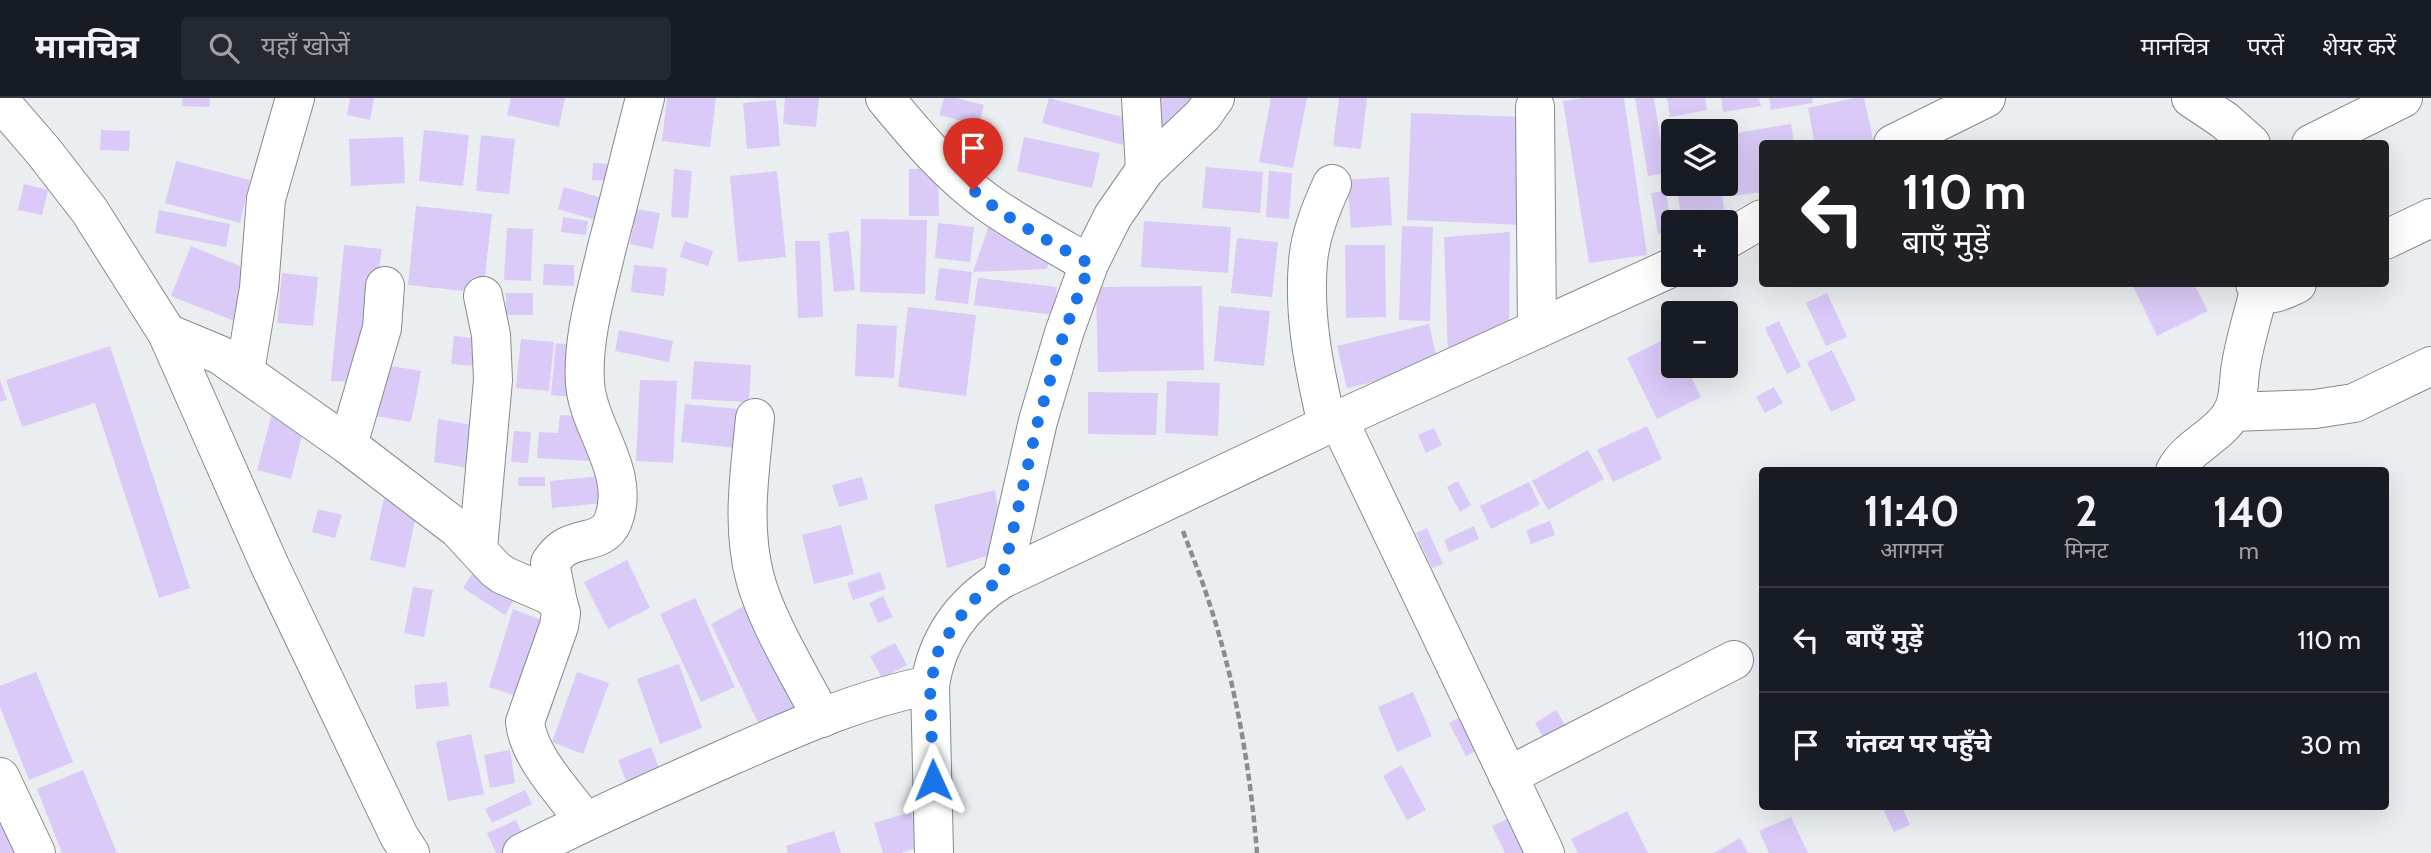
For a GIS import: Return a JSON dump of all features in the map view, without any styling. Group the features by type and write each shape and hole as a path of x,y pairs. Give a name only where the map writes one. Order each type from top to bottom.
{"street":[{"path":"245,371 259,288 267,199 295,98"},
{"path":"585,821 533,750 526,735 525,722 561,613 550,563 557,553 567,546 600,536 608,530 616,508 616,478 609,453 589,405 585,384 586,363 593,304 645,98"},
{"path":"884,98 941,163 989,204 1090,264"},
{"path":"1141,98 1145,170"},
{"path":"1002,579 1038,421 1064,333 1090,264 1113,216 1145,170 1203,115 1215,98"},
{"path":"1901,140 1986,98"},
{"path":"2191,98 2224,120 2246,140"},
{"path":"2319,140 2403,98"},
{"path":"0,101 89,210 167,333 270,566 399,836 410,853"},
{"path":"1535,107 1537,329"},
{"path":"1332,184 1318,216 1308,259 1307,295 1313,355 1332,422 1545,853"},
{"path":"2389,238 2431,218"},
{"path":"1738,233 1759,221"},
{"path":"934,853 930,685 939,648 951,628 982,592 1002,579 1332,422 1661,272"},
{"path":"348,444 382,328 385,286"},
{"path":"2178,467 2190,450 2222,424 2232,412 2237,398 2241,362 2257,287 2267,293 2290,287"},
{"path":"478,548 493,380 491,335 483,296"},
{"path":"167,333 220,355 245,371 348,444 458,529 503,575 549,596 558,603"},
{"path":"2232,412 2315,409 2354,403 2431,366"},
{"path":"755,418 747,528 755,579 775,630 822,718"},
{"path":"1508,776 1734,660"},
{"path":"522,853 585,821 769,739 869,699 930,685"},
{"path":"0,777 36,853"}],"path":[{"path":"1171,500 1208,597 1238,714 1252,795 1257,853"}],"building":[{"path":"182,98 210,98 210,107 182,106"},
{"path":"350,98 374,98 370,120 347,115"},
{"path":"511,98 565,98 559,127 507,115"},
{"path":"667,98 716,98 710,147 662,141"},
{"path":"785,98 819,98 816,127 783,124"},
{"path":"944,98 984,105 979,125 939,115"},
{"path":"1049,98 1130,119 1123,145 1042,123"},
{"path":"1150,98 1199,98 1173,129 1149,121"},
{"path":"1271,98 1307,98 1293,168 1259,162"},
{"path":"1339,98 1367,98 1361,149 1333,146"},
{"path":"1624,98 1647,255 1589,263 1563,101"},
{"path":"1635,98 1654,98 1661,142 1661,174 1648,176"},
{"path":"1667,98 1705,98 1707,110 1670,117"},
{"path":"1721,98 1759,98 1761,106 1723,112"},
{"path":"1769,98 1812,98 1813,103 1771,110"},
{"path":"1864,98 1873,140 1814,140 1808,108"},
{"path":"776,100 780,146 747,149 743,103"},
{"path":"1411,113 1525,117 1521,225 1407,220"},
{"path":"1791,124 1793,140 1759,140 1759,192 1738,195 1738,133"},
{"path":"101,130 130,131 129,151 100,150"},
{"path":"424,130 469,135 463,186 419,181"},
{"path":"481,135 515,139 509,194 476,191"},
{"path":"403,137 405,183 351,186 349,139"},
{"path":"1024,137 1100,153 1092,188 1017,171"},
{"path":"176,161 250,180 240,223 165,203"},
{"path":"593,163 612,164 611,181 592,180"},
{"path":"1206,167 1263,172 1260,213 1202,208"},
{"path":"674,169 692,171 688,218 671,217"},
{"path":"909,169 938,169 939,216 909,216"},
{"path":"777,171 786,257 738,262 730,176"},
{"path":"1269,171 1292,173 1289,219 1266,217"},
{"path":"1389,177 1392,225 1351,228 1347,180"},
{"path":"24,184 48,190 42,215 18,210"},
{"path":"564,187 609,200 602,222 558,209"},
{"path":"1661,192 1661,196 1667,196 1669,210 1661,210 1661,234 1658,234 1651,193"},
{"path":"1678,196 1722,196 1724,210 1680,210"},
{"path":"416,206 492,214 483,293 408,285"},
{"path":"636,209 660,213 653,249 630,244"},
{"path":"159,210 230,224 226,247 155,233"},
{"path":"993,213 1052,253 1047,269 973,272"},
{"path":"563,217 588,221 586,235 561,232"},
{"path":"861,219 927,220 925,294 860,292"},
{"path":"1144,221 1231,227 1228,273 1141,267"},
{"path":"938,223 974,227 970,262 935,258"},
{"path":"1402,226 1433,227 1430,321 1399,320"},
{"path":"507,228 533,229 531,281 504,280"},
{"path":"849,231 855,290 834,292 828,233"},
{"path":"1510,232 1509,335 1448,355 1444,237"},
{"path":"1237,238 1278,242 1272,297 1231,293"},
{"path":"685,241 713,251 708,266 680,257"},
{"path":"795,241 820,241 823,317 798,318"},
{"path":"344,245 382,249 362,382 331,381"},
{"path":"1345,245 1385,245 1386,317 1346,318"},
{"path":"191,246 257,273 237,322 171,296"},
{"path":"544,264 574,265 574,286 543,285"},
{"path":"634,265 667,268 664,296 631,292"},
{"path":"939,268 972,272 968,304 935,300"},
{"path":"282,273 318,277 313,326 277,323"},
{"path":"978,278 1057,287 1054,315 974,305"},
{"path":"1202,286 1204,370 1098,372 1096,287"},
{"path":"2133,287 2196,287 2208,311 2157,336"},
{"path":"506,293 533,293 533,315 506,315"},
{"path":"1827,293 1847,337 1826,346 1806,303"},
{"path":"1219,306 1270,311 1264,366 1214,361"},
{"path":"908,307 976,315 966,396 898,387"},
{"path":"1779,321 1801,367 1787,374 1765,328"},
{"path":"857,324 897,326 894,378 855,376"},
{"path":"1429,324 1439,367 1347,388 1337,346"},
{"path":"619,330 673,341 669,362 615,351"},
{"path":"454,336 490,340 487,367 451,364"},
{"path":"521,339 554,342 549,391 516,388"},
{"path":"1661,341 1661,378 1692,378 1701,397 1657,419 1627,358"},
{"path":"556,343 585,346 580,398 551,395"},
{"path":"110,346 190,588 159,598 95,403 22,427 6,380"},
{"path":"1832,350 1856,400 1831,412 1807,362"},
{"path":"694,361 751,365 749,402 691,399"},
{"path":"386,365 421,371 411,422 376,416"},
{"path":"0,380 7,400 0,402"},
{"path":"640,380 677,381 673,463 636,461"},
{"path":"1167,381 1220,383 1218,436 1165,433"},
{"path":"1774,387 1783,403 1765,413 1756,397"},
{"path":"1088,392 1158,393 1156,435 1088,434"},
{"path":"685,404 749,410 745,449 681,442"},
{"path":"272,414 305,423 291,479 257,470"},
{"path":"560,415 592,417 589,461 537,458 539,432 558,433"},
{"path":"438,419 484,427 479,470 434,462"},
{"path":"1647,426 1662,459 1613,482 1597,450"},
{"path":"1434,428 1442,445 1426,453 1418,435"},
{"path":"514,431 531,432 528,463 511,462"},
{"path":"1588,450 1604,479 1548,510 1532,481"},
{"path":"611,475 613,502 552,508 550,481"},
{"path":"518,477 545,477 545,486 518,486"},
{"path":"862,477 868,499 839,507 832,485"},
{"path":"1458,481 1471,505 1460,512 1447,487"},
{"path":"1529,482 1540,505 1491,529 1480,506"},
{"path":"995,490 1004,551 947,568 934,505"},
{"path":"384,498 418,506 405,568 370,560"},
{"path":"318,509 342,515 335,538 312,532"},
{"path":"1550,521 1555,535 1531,544 1526,530"},
{"path":"841,525 854,574 814,584 802,535"},
{"path":"1474,526 1479,539 1449,552 1444,540"},
{"path":"1427,528 1443,564 1432,568 1416,533"},
{"path":"627,560 650,608 608,629 584,582"},
{"path":"474,571 515,598 505,615 463,588"},
{"path":"880,572 886,589 853,600 847,583"},
{"path":"413,587 433,590 424,637 404,633"},
{"path":"883,596 893,617 878,623 869,603"},
{"path":"695,598 735,687 701,702 660,614"},
{"path":"756,600 812,707 762,731 711,624"},
{"path":"513,609 554,625 526,699 489,687"},
{"path":"895,643 907,665 882,678 870,656"},
{"path":"679,664 702,728 660,744 637,679"},
{"path":"36,672 73,762 29,780 0,707 0,686"},
{"path":"577,672 609,683 583,754 552,742"},
{"path":"447,682 449,706 416,709 414,685"},
{"path":"1413,692 1432,736 1397,752 1378,707"},
{"path":"1556,710 1568,730 1546,742 1535,723"},
{"path":"1470,712 1487,745 1466,756 1449,723"},
{"path":"471,734 484,794 448,801 436,742"},
{"path":"651,747 664,781 631,794 618,760"},
{"path":"510,750 515,783 490,788 484,755"},
{"path":"1402,765 1426,810 1407,820 1383,776"},
{"path":"83,770 117,853 62,853 37,789"},
{"path":"525,790 532,804 492,823 485,809"},
{"path":"0,803 21,853 0,853"},
{"path":"1883,810 1903,810 1910,825 1894,832"},
{"path":"1627,811 1648,853 1578,853 1571,839"},
{"path":"911,812 922,846 901,853 883,853 874,823"},
{"path":"1516,815 1532,853 1505,853 1492,826"},
{"path":"1791,817 1808,853 1769,853 1759,831"},
{"path":"516,820 528,847 514,853 496,853 487,833"},
{"path":"834,831 841,853 788,853 786,846"},
{"path":"1740,838 1748,853 1714,853"}],"route":[{"path":"933,780 930,685 932,669 939,648 967,607 982,592 1002,579 1038,421 1064,333 1090,264 1033,232 989,204 973,190"}]}
